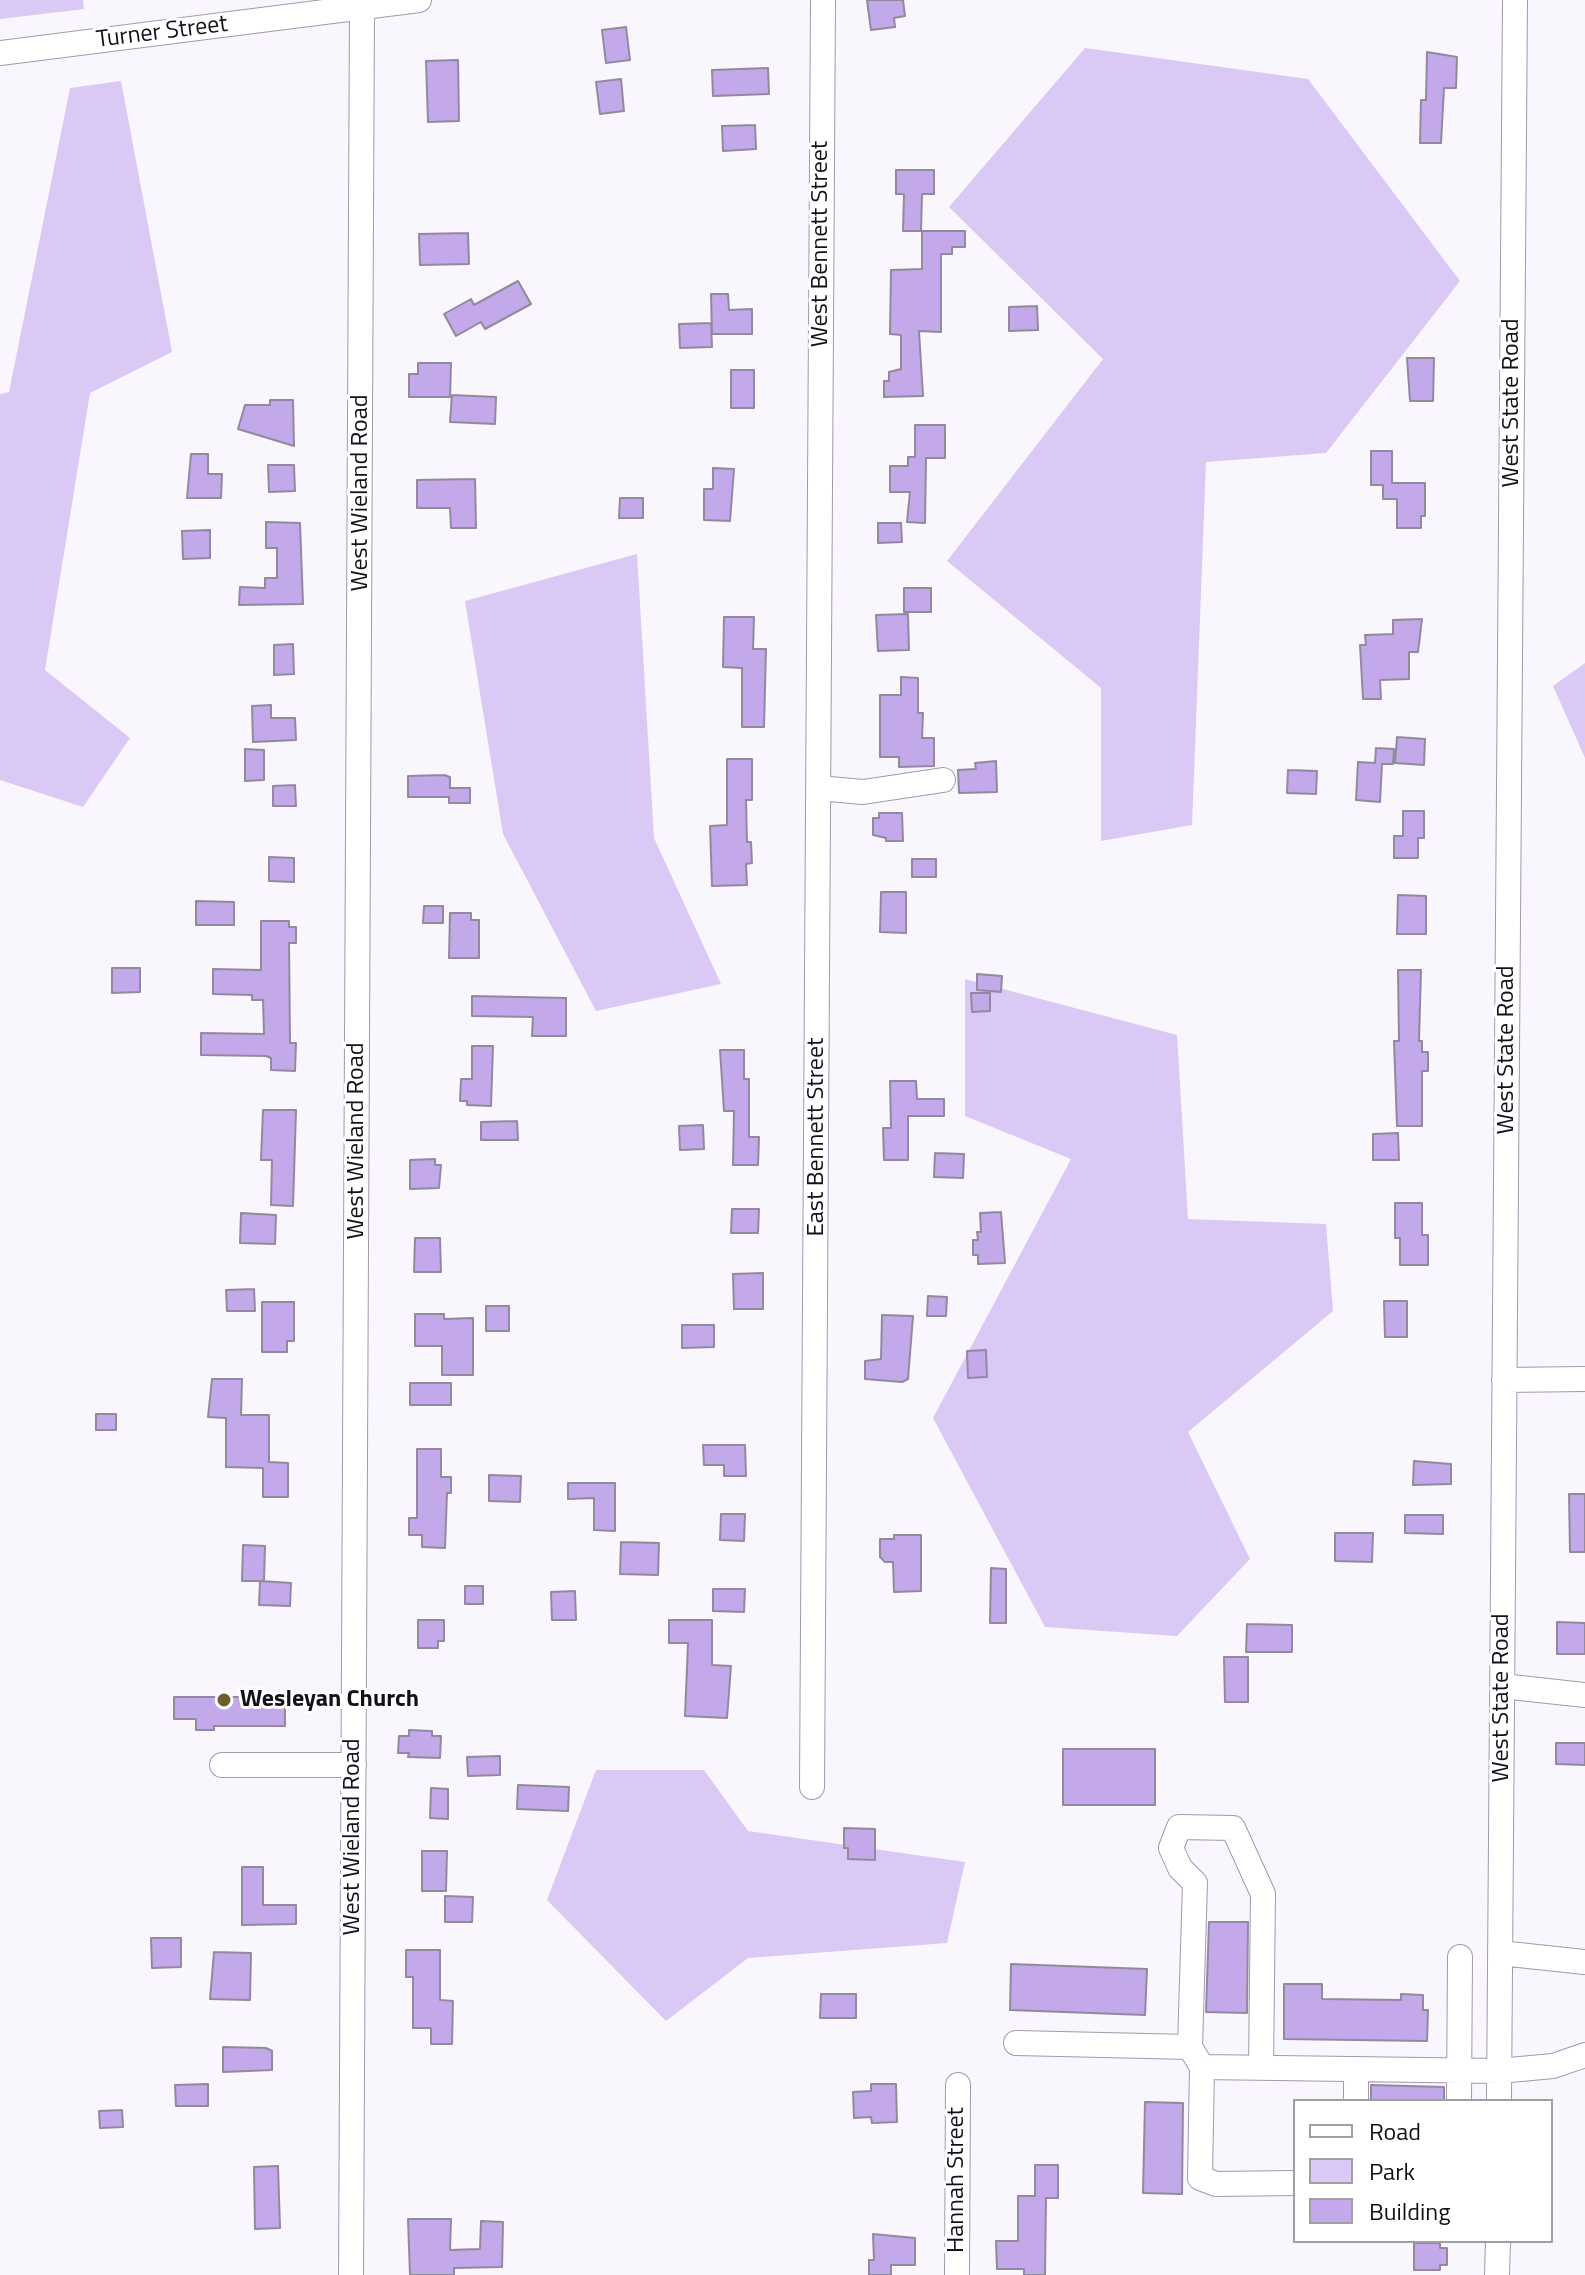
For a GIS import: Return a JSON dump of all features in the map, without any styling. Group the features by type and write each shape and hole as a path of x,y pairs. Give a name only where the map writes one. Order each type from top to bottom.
{"street":[{"name":"Turner Street","path":"0,53 419,0"},
{"name":"West Bennett Street","path":"819,488 823,0"},
{"name":"West State Road","path":"1499,2099 1515,0"},
{"name":"West Wieland Road","path":"351,2275 362,7"},
{"name":"East Bennett Street","path":"812,1787 819,488"},
{"path":"818,788 863,792 943,780"},
{"path":"1504,1380 1585,1379"},
{"path":"1502,1686 1585,1695"},
{"path":"222,1765 354,1765"},
{"path":"1261,2068 1263,1894 1233,1828 1179,1827 1171,1848 1180,1868 1195,1883 1200,2178 1216,2184 1293,2183"},
{"path":"1500,1953 1585,1962"},
{"path":"1459,2099 1460,1957"},
{"path":"1016,2043 1196,2057 1261,2068 1499,2071 1553,2066 1585,2055"},
{"path":"1356,2069 1356,2099"},
{"name":"Hannah Street","path":"957,2275 958,2085"},
{"path":"1497,2275 1498,2243"}],"green space":[{"path":"0,0 83,0 84,9 0,19"},
{"path":"1085,48 1308,79 1460,281 1326,453 1206,462 1192,825 1101,841 1101,688 947,561 1103,359 949,207"},
{"path":"121,81 172,352 90,393 45,670 130,738 83,807 0,780 0,394 9,392 70,88"},
{"path":"637,554 654,838 721,984 596,1011 503,834 465,601"},
{"path":"1585,663 1585,758 1553,686"},
{"path":"965,979 1177,1035 1188,1219 1326,1224 1333,1311 1188,1432 1250,1559 1177,1636 1045,1627 933,1418 1071,1159 965,1116"},
{"path":"596,1770 704,1770 748,1831 965,1862 947,1943 748,1958 666,2021 547,1900"}],"building":[{"path":"867,0 903,0 905,16 894,18 895,27 871,30"},
{"path":"626,27 630,60 606,63 602,30"},
{"path":"1427,52 1457,57 1456,88 1444,88 1441,143 1420,143 1421,100 1426,100"},
{"path":"458,60 459,121 428,122 426,61"},
{"path":"768,68 769,94 713,96 712,70"},
{"path":"621,79 624,111 600,114 596,82"},
{"path":"755,125 756,149 723,151 722,126"},
{"path":"896,170 934,170 934,194 922,194 921,231 903,231 904,194 896,194"},
{"path":"922,231 965,231 965,247 952,247 952,254 941,254 941,332 919,331 923,396 884,397 884,381 889,381 889,372 901,369 901,335 890,334 891,270 922,269"},
{"path":"468,233 469,264 420,265 419,234"},
{"path":"518,281 531,304 485,329 481,322 456,336 444,314 471,299 474,305"},
{"path":"711,294 728,294 729,310 752,309 752,334 712,334"},
{"path":"1037,306 1038,330 1009,331 1009,307"},
{"path":"711,323 712,347 680,348 679,324"},
{"path":"1407,358 1434,358 1433,401 1410,401"},
{"path":"418,363 451,363 450,397 409,397 409,374 418,374"},
{"path":"731,370 754,370 754,408 731,408"},
{"path":"452,395 496,397 495,424 450,422"},
{"path":"270,400 293,400 294,446 238,429 245,405 270,405"},
{"path":"915,425 945,425 945,458 926,458 925,523 907,522 910,492 890,492 890,466 908,466 908,457 915,457"},
{"path":"1371,451 1392,451 1392,483 1425,483 1425,516 1421,516 1421,528 1397,528 1397,499 1383,499 1383,485 1371,485"},
{"path":"191,454 208,454 208,474 222,474 221,498 187,498"},
{"path":"268,465 294,465 295,491 269,492"},
{"path":"713,468 734,469 730,521 704,520 704,489 713,489"},
{"path":"475,479 476,528 451,528 450,508 417,508 417,480"},
{"path":"620,498 643,498 643,518 619,518"},
{"path":"266,522 300,523 303,604 239,605 240,587 265,588 265,578 277,578 277,548 266,548"},
{"path":"878,523 901,523 902,542 878,543"},
{"path":"210,530 210,558 183,559 182,531"},
{"path":"904,588 931,588 931,612 904,612"},
{"path":"908,614 909,650 878,651 876,615"},
{"path":"724,617 754,617 753,649 766,649 764,727 742,727 742,668 723,667"},
{"path":"1422,619 1418,652 1409,652 1409,679 1380,680 1381,699 1363,699 1360,645 1366,645 1365,635 1393,634 1393,620"},
{"path":"293,644 294,674 274,675 274,645"},
{"path":"901,677 918,678 918,713 923,713 922,738 934,738 934,766 899,767 899,757 880,757 880,695 901,695"},
{"path":"271,705 271,718 295,718 296,740 253,742 252,706"},
{"path":"1397,737 1425,739 1424,765 1395,763"},
{"path":"1376,748 1394,749 1393,764 1382,764 1380,802 1356,800 1358,762 1375,763"},
{"path":"245,749 264,750 264,780 245,781"},
{"path":"727,759 752,759 752,800 746,800 747,842 751,842 752,863 746,864 747,885 712,886 710,826 727,825"},
{"path":"996,761 997,792 959,793 958,770 976,769 975,763"},
{"path":"1288,770 1317,771 1316,794 1287,793"},
{"path":"408,776 450,777 450,788 470,788 470,803 449,803 449,797 408,797"},
{"path":"295,785 296,806 273,806 273,786"},
{"path":"1403,811 1424,811 1424,838 1418,838 1418,858 1394,858 1394,836 1403,836"},
{"path":"879,813 902,813 903,841 886,841 886,838 873,835 873,818 879,818"},
{"path":"269,857 294,858 294,882 269,881"},
{"path":"912,859 936,859 936,877 912,877"},
{"path":"881,892 906,892 906,933 880,932"},
{"path":"1398,895 1426,896 1426,934 1397,934"},
{"path":"196,901 234,902 234,925 196,925"},
{"path":"424,906 443,906 443,923 423,923"},
{"path":"450,913 471,913 471,920 479,920 479,958 449,958"},
{"path":"261,921 289,921 289,927 296,927 296,943 289,943 290,1043 296,1043 295,1071 271,1070 271,1058 266,1056 201,1055 201,1033 264,1034 263,1000 252,1000 252,995 213,994 213,969 261,970"},
{"path":"112,968 140,968 140,992 112,993"},
{"path":"1398,970 1421,970 1419,1041 1422,1041 1422,1052 1428,1052 1428,1071 1422,1071 1422,1126 1397,1126 1394,1041 1399,1041"},
{"path":"977,974 1002,976 1001,992 977,990"},
{"path":"971,993 990,993 990,1011 972,1012"},
{"path":"472,996 566,998 566,1036 532,1036 533,1017 472,1016"},
{"path":"472,1046 493,1046 491,1106 467,1105 467,1101 460,1101 461,1079 472,1079"},
{"path":"720,1050 744,1050 744,1079 749,1079 749,1137 759,1137 758,1165 733,1165 734,1111 724,1111"},
{"path":"890,1081 916,1081 917,1099 944,1099 944,1116 908,1116 908,1160 884,1160 883,1128 891,1128"},
{"path":"263,1110 296,1110 293,1206 271,1205 272,1160 261,1160"},
{"path":"517,1121 518,1140 481,1140 481,1122"},
{"path":"703,1125 704,1149 680,1150 679,1126"},
{"path":"1398,1133 1399,1160 1373,1160 1373,1134"},
{"path":"935,1153 964,1154 963,1178 934,1177"},
{"path":"435,1159 435,1165 441,1165 439,1188 410,1189 410,1160"},
{"path":"1395,1203 1422,1203 1422,1235 1428,1235 1428,1265 1400,1265 1400,1238 1395,1238"},
{"path":"732,1209 759,1209 758,1233 731,1233"},
{"path":"1001,1212 1005,1263 978,1264 978,1255 973,1255 973,1240 978,1240 977,1232 981,1232 980,1213"},
{"path":"241,1213 276,1215 275,1244 240,1243"},
{"path":"415,1238 440,1238 441,1272 414,1272"},
{"path":"763,1273 763,1309 734,1309 733,1274"},
{"path":"254,1289 255,1311 227,1311 226,1290"},
{"path":"928,1296 947,1297 946,1316 927,1316"},
{"path":"1384,1301 1407,1301 1407,1337 1385,1337"},
{"path":"262,1302 294,1302 294,1341 287,1341 287,1352 262,1352"},
{"path":"486,1306 509,1306 509,1331 486,1331"},
{"path":"415,1314 444,1314 444,1319 473,1318 473,1375 442,1375 442,1346 415,1346"},
{"path":"882,1315 913,1316 908,1379 902,1382 865,1379 865,1361 881,1359"},
{"path":"682,1325 714,1325 714,1347 682,1348"},
{"path":"986,1350 987,1377 968,1378 967,1351"},
{"path":"212,1379 242,1379 241,1415 269,1415 269,1462 288,1463 288,1497 263,1497 263,1468 226,1467 226,1418 208,1417"},
{"path":"410,1383 451,1383 451,1405 410,1405"},
{"path":"96,1414 116,1414 116,1430 96,1430"},
{"path":"703,1445 745,1445 746,1476 724,1476 724,1465 704,1465"},
{"path":"417,1449 441,1449 441,1477 451,1477 451,1493 447,1493 445,1548 422,1547 422,1535 409,1535 409,1518 417,1518"},
{"path":"1414,1461 1451,1464 1451,1484 1413,1485"},
{"path":"489,1475 521,1476 520,1502 489,1501"},
{"path":"568,1483 615,1483 615,1531 594,1530 594,1498 568,1499"},
{"path":"1569,1494 1585,1494 1585,1552 1570,1552"},
{"path":"721,1514 745,1514 744,1541 720,1540"},
{"path":"1405,1515 1443,1515 1443,1534 1405,1533"},
{"path":"1335,1533 1373,1533 1372,1562 1335,1561"},
{"path":"894,1535 921,1535 921,1591 894,1592 893,1562 885,1562 880,1557 880,1539 894,1539"},
{"path":"621,1542 659,1543 658,1575 620,1574"},
{"path":"243,1545 265,1546 264,1581 242,1581"},
{"path":"991,1568 1006,1569 1006,1623 990,1623"},
{"path":"260,1581 291,1583 290,1606 259,1605"},
{"path":"465,1586 483,1586 483,1604 465,1604"},
{"path":"713,1589 745,1589 744,1612 713,1611"},
{"path":"575,1591 576,1620 552,1620 551,1592"},
{"path":"418,1620 444,1620 444,1641 438,1641 438,1648 418,1648"},
{"path":"669,1620 712,1620 712,1665 731,1666 727,1718 685,1716 688,1643 669,1643"},
{"path":"1557,1622 1585,1623 1585,1654 1557,1654"},
{"path":"1247,1624 1292,1625 1292,1652 1246,1652"},
{"path":"1224,1657 1248,1657 1248,1702 1225,1702"},
{"path":"174,1697 285,1697 285,1726 214,1726 214,1730 196,1730 196,1719 174,1719"},
{"path":"409,1730 432,1731 432,1736 441,1736 440,1758 408,1757 409,1753 398,1753 399,1736 409,1736"},
{"path":"1556,1743 1585,1743 1585,1765 1556,1764"},
{"path":"1063,1749 1155,1749 1155,1805 1063,1805"},
{"path":"500,1756 500,1775 468,1776 467,1757"},
{"path":"518,1785 569,1787 568,1811 517,1809"},
{"path":"431,1788 448,1789 448,1819 430,1818"},
{"path":"844,1828 875,1829 875,1860 848,1859 848,1848 844,1848"},
{"path":"422,1851 447,1851 446,1891 422,1891"},
{"path":"242,1867 263,1867 263,1905 296,1905 296,1924 242,1925"},
{"path":"445,1896 473,1897 472,1922 445,1922"},
{"path":"1209,1922 1248,1922 1247,2013 1206,2012"},
{"path":"151,1938 181,1938 181,1967 152,1968"},
{"path":"406,1950 440,1950 440,2000 453,2001 452,2044 431,2044 431,2028 413,2028 413,1977 406,1977"},
{"path":"214,1952 251,1953 250,2000 210,1999"},
{"path":"1011,1964 1147,1969 1145,2015 1010,2010"},
{"path":"1284,1984 1322,1984 1322,1999 1401,2000 1401,1994 1423,1995 1423,2010 1428,2010 1427,2041 1284,2039"},
{"path":"821,1994 856,1994 856,2018 820,2018"},
{"path":"223,2047 266,2048 272,2051 272,2070 223,2072"},
{"path":"208,2084 208,2106 176,2106 175,2085"},
{"path":"871,2084 896,2084 897,2122 872,2123 871,2117 854,2118 853,2092 871,2091"},
{"path":"1371,2085 1444,2087 1444,2099 1371,2099"},
{"path":"1145,2102 1183,2103 1182,2194 1143,2193"},
{"path":"122,2110 123,2127 100,2128 99,2111"},
{"path":"1035,2165 1058,2165 1058,2198 1046,2198 1045,2275 1024,2275 1024,2269 997,2269 996,2241 1018,2241 1018,2196 1035,2196"},
{"path":"278,2166 280,2228 255,2229 254,2167"},
{"path":"408,2219 451,2219 450,2250 480,2249 481,2221 503,2222 502,2267 454,2268 454,2275 410,2275"},
{"path":"873,2234 915,2238 915,2265 891,2265 891,2275 869,2275 869,2260 874,2260"},
{"path":"1414,2243 1440,2243 1440,2248 1447,2248 1447,2265 1440,2265 1440,2270 1414,2270"}],"place":[{"name":"Wesleyan Church","path":"224,1700"}]}
